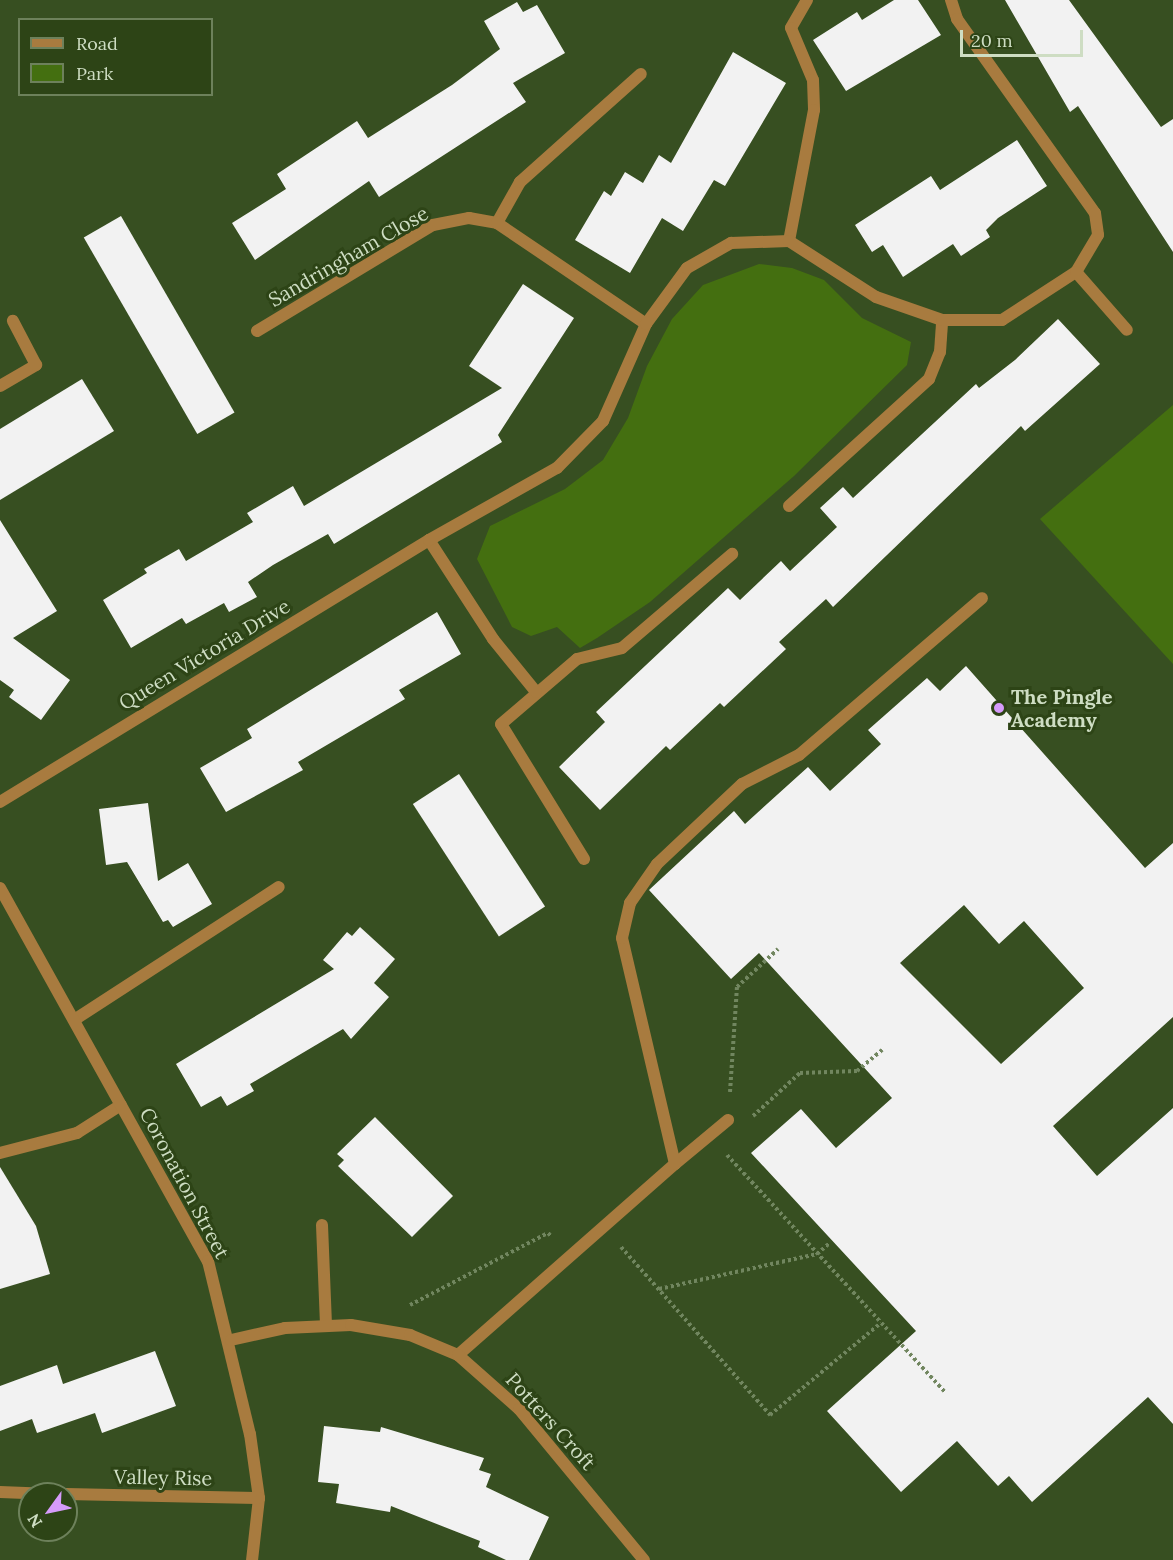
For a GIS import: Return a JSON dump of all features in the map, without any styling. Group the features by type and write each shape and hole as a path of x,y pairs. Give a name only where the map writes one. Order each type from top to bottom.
{"street":[{"path":"807,0 791,28 813,80 814,110 789,241 876,297 942,320 1002,320 1076,272 1098,235 1095,213 957,19 951,0"},
{"path":"497,223 520,182 641,74"},
{"name":"Sandringham Close","path":"257,331 433,225 469,218 497,223 645,324"},
{"name":"Queen Victoria Drive","path":"0,802 429,540 557,468 603,421 645,324 687,268 731,243 789,241"},
{"path":"1076,272 1127,330"},
{"path":"789,506 929,379 940,352 942,320"},
{"path":"0,386 36,365 13,321"},
{"path":"429,540 492,639 536,692"},
{"path":"584,859 501,724 577,659 622,648 732,554"},
{"path":"675,1164 622,938 630,903 657,864 742,784 799,755 982,598"},
{"path":"74,1020 279,887"},
{"name":"Coronation Street","path":"0,888 208,1261 231,1340 259,1498 252,1560"},
{"path":"0,1153 77,1133 121,1105"},
{"path":"458,1354 567,1256 728,1120"},
{"path":"322,1225 326,1326"},
{"name":"Potters Croft","path":"231,1340 326,1326 402,1334 458,1354 519,1409 644,1560"},
{"path":"0,1492 18,1493"},
{"name":"Valley Rise","path":"78,1494 259,1498"}],"path":[{"path":"728,1120 737,987 778,949"},
{"path":"744,1125 800,1073 857,1071 882,1050"},
{"path":"719,1147 946,1393"},
{"path":"402,1334 407,1307 548,1233 567,1256"},
{"path":"612,1238 770,1415 880,1323"},
{"path":"659,1289 818,1254 831,1242"}],"green space":[{"path":"759,264 792,268 824,280 862,318 911,342 907,365 794,476 650,602 597,638 580,648 557,627 531,636 512,627 477,559 490,526 565,489 603,460 628,418 647,366 672,319 703,285"},
{"path":"1173,405 1173,664 1040,519"}],"building":[{"path":"894,0 918,0 941,35 846,91 813,40 857,12 862,20"},
{"path":"1005,0 1069,0 1161,127 1173,119 1173,252 1078,106 1070,112"},
{"path":"517,2 523,12 537,5 565,53 513,83 526,102 379,197 369,181 255,260 232,223 286,189 277,174 357,121 368,138 452,85 500,49 484,21"},
{"path":"733,52 786,83 725,186 714,180 683,231 662,218 630,273 575,240 604,191 611,196 625,172 643,183 659,155 671,163"},
{"path":"1017,140 1047,186 998,218 986,230 990,237 961,256 953,244 903,277 883,245 872,252 855,225 931,176 940,190"},
{"path":"121,216 234,413 197,434 84,238"},
{"path":"523,284 574,318 498,435 502,442 334,544 328,534 273,565 248,582 257,597 229,612 224,603 186,624 182,618 131,648 103,600 147,573 144,569 179,549 186,561 253,522 247,513 293,486 304,506 502,388 469,366"},
{"path":"1058,319 1100,364 1025,431 1021,426 833,607 826,599 779,642 786,649 724,707 720,703 670,750 666,746 600,810 559,767 605,722 596,712 728,588 740,600 781,561 790,571 837,527 820,508 843,487 853,498 976,384 979,388 1015,360"},
{"path":"82,379 114,431 0,500 0,429"},
{"path":"0,520 57,611 13,638 70,680 41,720 9,697 14,690 0,680"},
{"path":"437,612 461,654 399,690 405,699 298,762 303,770 226,812 200,768 252,738 247,729"},
{"path":"966,666 1145,868 1173,843 1173,1017 1053,1126 1097,1176 1173,1108 1173,1424 1148,1397 1032,1502 1009,1476 998,1486 957,1441 901,1492 827,1411 916,1331 751,1153 801,1109 836,1148 892,1098 759,953 731,979 649,890 734,811 745,824 808,767 830,791 881,744 868,730 927,678 940,691","holes":["964,905 999,944 1024,921 1084,988 1001,1064 900,963"]},
{"path":"459,774 545,907 499,936 413,804"},
{"path":"148,803 158,881 188,863 212,904 173,927 168,920 163,922 127,862 106,865 99,809"},
{"path":"360,927 395,959 374,983 389,997 351,1039 343,1029 250,1084 254,1091 227,1106 221,1096 201,1107 176,1064 334,969 323,960 347,932 352,936"},
{"path":"375,1117 453,1196 412,1237 338,1166 344,1160 337,1154"},
{"path":"0,1167 36,1226 50,1274 0,1289"},
{"path":"155,1351 176,1406 102,1433 95,1413 37,1433 32,1419 0,1431 0,1386 57,1365 63,1384"},
{"path":"324,1426 380,1432 381,1427 484,1458 479,1470 491,1474 486,1487 549,1517 529,1560 506,1560 478,1547 480,1541 391,1506 390,1512 336,1503 339,1484 318,1482"}],"place":[{"name":"The Pingle Academy","path":"999,708"}]}
